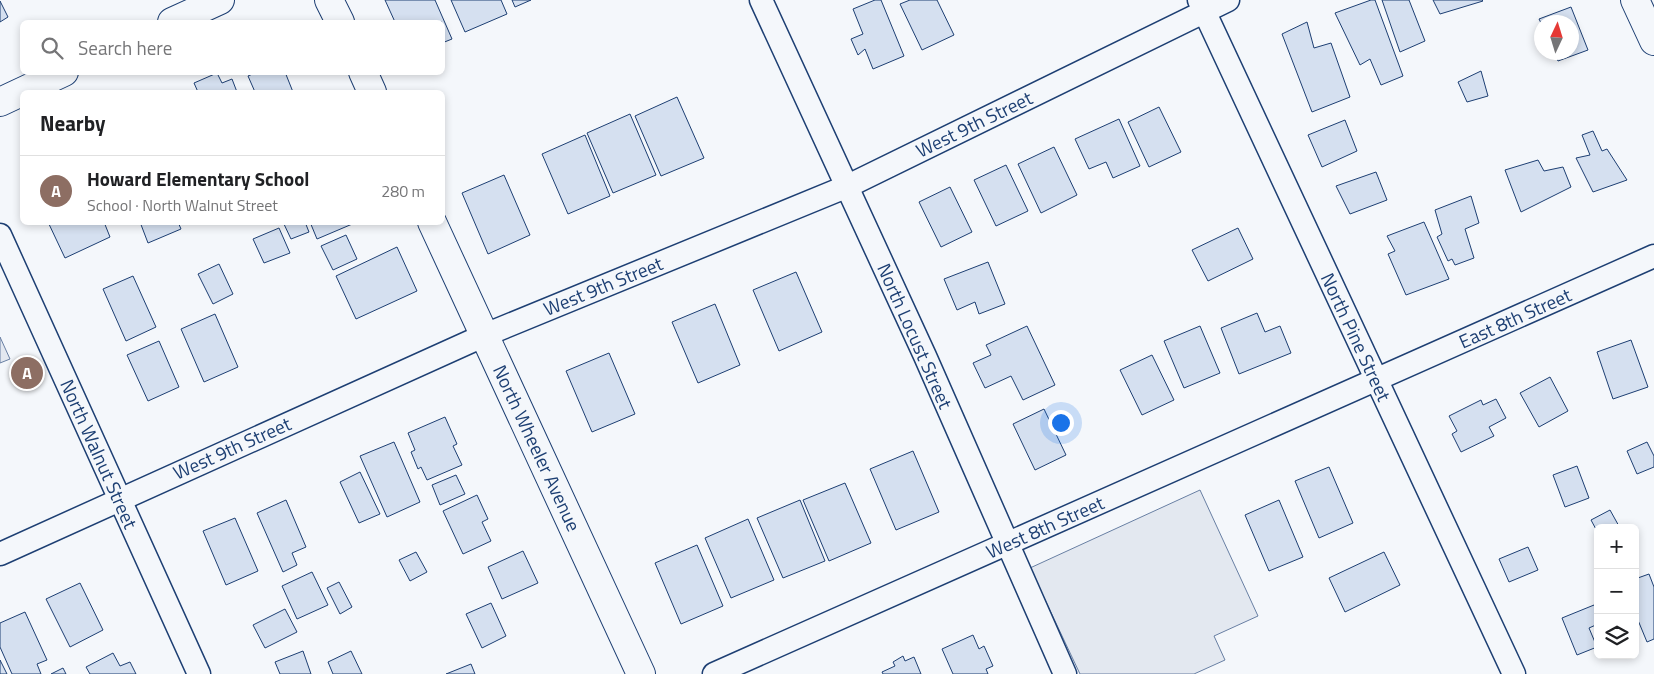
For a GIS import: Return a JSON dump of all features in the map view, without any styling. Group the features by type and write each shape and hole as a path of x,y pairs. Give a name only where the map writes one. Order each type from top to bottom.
{"street":[{"path":"176,20 220,0"},
{"path":"330,0 339,20"},
{"name":"North Locust Street","path":"760,0 848,186 1064,674"},
{"name":"West 9th Street","path":"0,554 485,335 848,186 1201,6 1228,0"},
{"path":"1635,0 1654,41"},
{"name":"North Pine Street","path":"1201,6 1514,674"},
{"path":"26,90 58,75"},
{"path":"364,75 371,90"},
{"path":"0,102 20,93"},
{"name":"North Wheeler Avenue","path":"433,225 641,674"},
{"name":"North Walnut Street","path":"0,235 199,674"},
{"name":"East 8th Street","path":"1376,380 1654,256"},
{"name":"West 8th Street","path":"714,674 1376,380"}],"shaded area":[{"path":"0,337 10,359 0,363"},
{"path":"1200,490 1258,616 1214,636 1225,660 1194,674 1080,674 1030,568"}],"building":[{"path":"385,0 435,0 444,20 394,20"},
{"path":"451,0 501,0 507,14 465,32"},
{"path":"512,0 531,0 515,7"},
{"path":"875,0 881,0 904,56 873,69 865,49 858,55 851,39 863,34 853,9"},
{"path":"910,0 937,0 954,35 922,50 900,4"},
{"path":"1375,0 1403,76 1381,85 1370,59 1360,65 1335,13"},
{"path":"1382,0 1409,0 1425,41 1400,52"},
{"path":"1433,0 1482,0 1483,1 1440,14"},
{"path":"0,1 8,17 0,22"},
{"path":"1571,7 1574,15 1550,15"},
{"path":"1307,22 1314,48 1331,43 1350,97 1312,112 1282,34"},
{"path":"445,23 452,39 445,42"},
{"path":"1579,27 1588,50 1579,53"},
{"path":"1481,71 1488,96 1467,102 1458,82"},
{"path":"212,75 218,75 222,83 232,79 236,90 197,90 194,83"},
{"path":"286,75 292,90 254,90 248,76"},
{"path":"677,97 704,158 661,176 635,116"},
{"path":"1159,107 1181,152 1149,167 1128,122"},
{"path":"630,114 656,175 613,193 587,133"},
{"path":"1119,119 1140,166 1113,178 1106,162 1089,169 1075,139"},
{"path":"1345,120 1357,151 1322,167 1308,135"},
{"path":"1593,131 1602,151 1607,149 1627,180 1593,192 1576,158 1590,155 1582,135"},
{"path":"585,135 610,196 568,214 542,154"},
{"path":"1054,147 1077,195 1041,213 1018,164"},
{"path":"1538,160 1544,171 1563,167 1571,187 1521,212 1505,170"},
{"path":"1006,165 1028,211 996,226 974,180"},
{"path":"1376,172 1387,200 1350,214 1336,186"},
{"path":"504,175 530,235 488,254 462,193"},
{"path":"950,187 972,232 941,247 919,202"},
{"path":"1471,196 1479,223 1465,229 1474,258 1455,265 1452,259 1448,261 1437,237 1442,234 1435,210"},
{"path":"1424,222 1449,279 1406,295 1388,254 1395,251 1387,236"},
{"path":"49,225 105,225 110,237 65,258"},
{"path":"141,225 179,225 181,229 148,243"},
{"path":"284,225 306,225 309,232 291,239"},
{"path":"311,225 350,225 317,239"},
{"path":"279,228 290,253 264,263 253,239"},
{"path":"1238,228 1253,259 1208,281 1192,250"},
{"path":"346,235 357,259 333,270 321,246"},
{"path":"397,247 417,291 356,319 336,276"},
{"path":"988,262 1005,304 979,314 975,302 957,310 944,279"},
{"path":"219,264 233,294 213,304 198,274"},
{"path":"796,272 822,332 779,351 753,290"},
{"path":"133,276 156,327 126,341 103,289"},
{"path":"715,304 740,365 698,383 672,322"},
{"path":"1257,313 1265,332 1280,326 1291,353 1239,374 1221,328"},
{"path":"215,314 238,367 204,382 181,329"},
{"path":"1027,326 1055,385 1023,400 1011,376 985,388 973,363 991,355 986,345"},
{"path":"1200,326 1220,373 1184,388 1164,341"},
{"path":"1631,340 1648,387 1613,399 1597,352"},
{"path":"159,341 179,387 148,401 127,355"},
{"path":"609,353 635,414 592,432 566,371"},
{"path":"1152,355 1174,400 1142,415 1120,370"},
{"path":"1550,377 1568,411 1539,427 1520,393"},
{"path":"1496,399 1506,418 1489,427 1494,436 1461,452 1452,434 1457,431 1449,416 1481,400 1483,405"},
{"path":"1044,409 1066,455 1035,470 1013,424"},
{"path":"445,417 457,444 453,446 462,465 427,480 421,467 418,469 411,452 415,450 408,433"},
{"path":"394,442 420,502 387,517 360,456"},
{"path":"1647,442 1654,456 1654,467 1637,474 1627,451"},
{"path":"913,451 939,512 896,530 870,469"},
{"path":"1577,466 1589,498 1565,507 1553,475"},
{"path":"1329,467 1353,523 1319,538 1295,481"},
{"path":"360,472 380,514 359,523 340,482"},
{"path":"456,475 465,494 440,505 432,485"},
{"path":"845,483 871,543 829,561 803,500"},
{"path":"477,495 488,519 482,522 491,541 463,554 443,511"},
{"path":"286,500 306,547 292,553 297,565 283,572 257,513"},
{"path":"800,500 825,561 783,578 757,518"},
{"path":"1279,500 1303,557 1269,571 1245,515"},
{"path":"1610,510 1618,524 1594,524 1594,526 1591,520"},
{"path":"235,518 258,571 226,585 203,531"},
{"path":"748,519 774,580 731,598 705,538"},
{"path":"697,545 723,606 681,624 655,563"},
{"path":"1528,547 1538,570 1509,582 1499,559"},
{"path":"523,551 538,583 502,599 488,567"},
{"path":"416,552 427,572 410,581 399,560"},
{"path":"1384,552 1400,585 1345,612 1329,578"},
{"path":"312,572 328,605 297,619 282,586"},
{"path":"1649,574 1654,587 1654,639 1647,642 1639,623 1639,578"},
{"path":"339,582 352,607 340,614 327,588"},
{"path":"80,583 103,630 70,647 46,599"},
{"path":"491,603 506,636 482,648 466,614"},
{"path":"1594,605 1594,626 1589,628 1594,640 1594,648 1577,655 1562,618"},
{"path":"285,609 297,632 265,648 253,625"},
{"path":"25,612 47,660 37,664 41,674 12,674 0,647 0,623"},
{"path":"973,635 979,649 984,646 993,666 986,669 988,674 953,674 942,649"},
{"path":"303,651 311,674 280,674 275,662"},
{"path":"351,651 362,674 333,674 328,662"},
{"path":"113,653 120,666 130,662 136,674 90,674 86,667"},
{"path":"903,656 905,661 914,657 921,674 883,674 882,672 895,666 893,662"},
{"path":"0,660 7,674 0,674"},
{"path":"471,664 475,674 446,674"},
{"path":"63,668 66,674 51,674"}],"place":[{"name":"Howard Elementary School","path":"27,373"}]}
